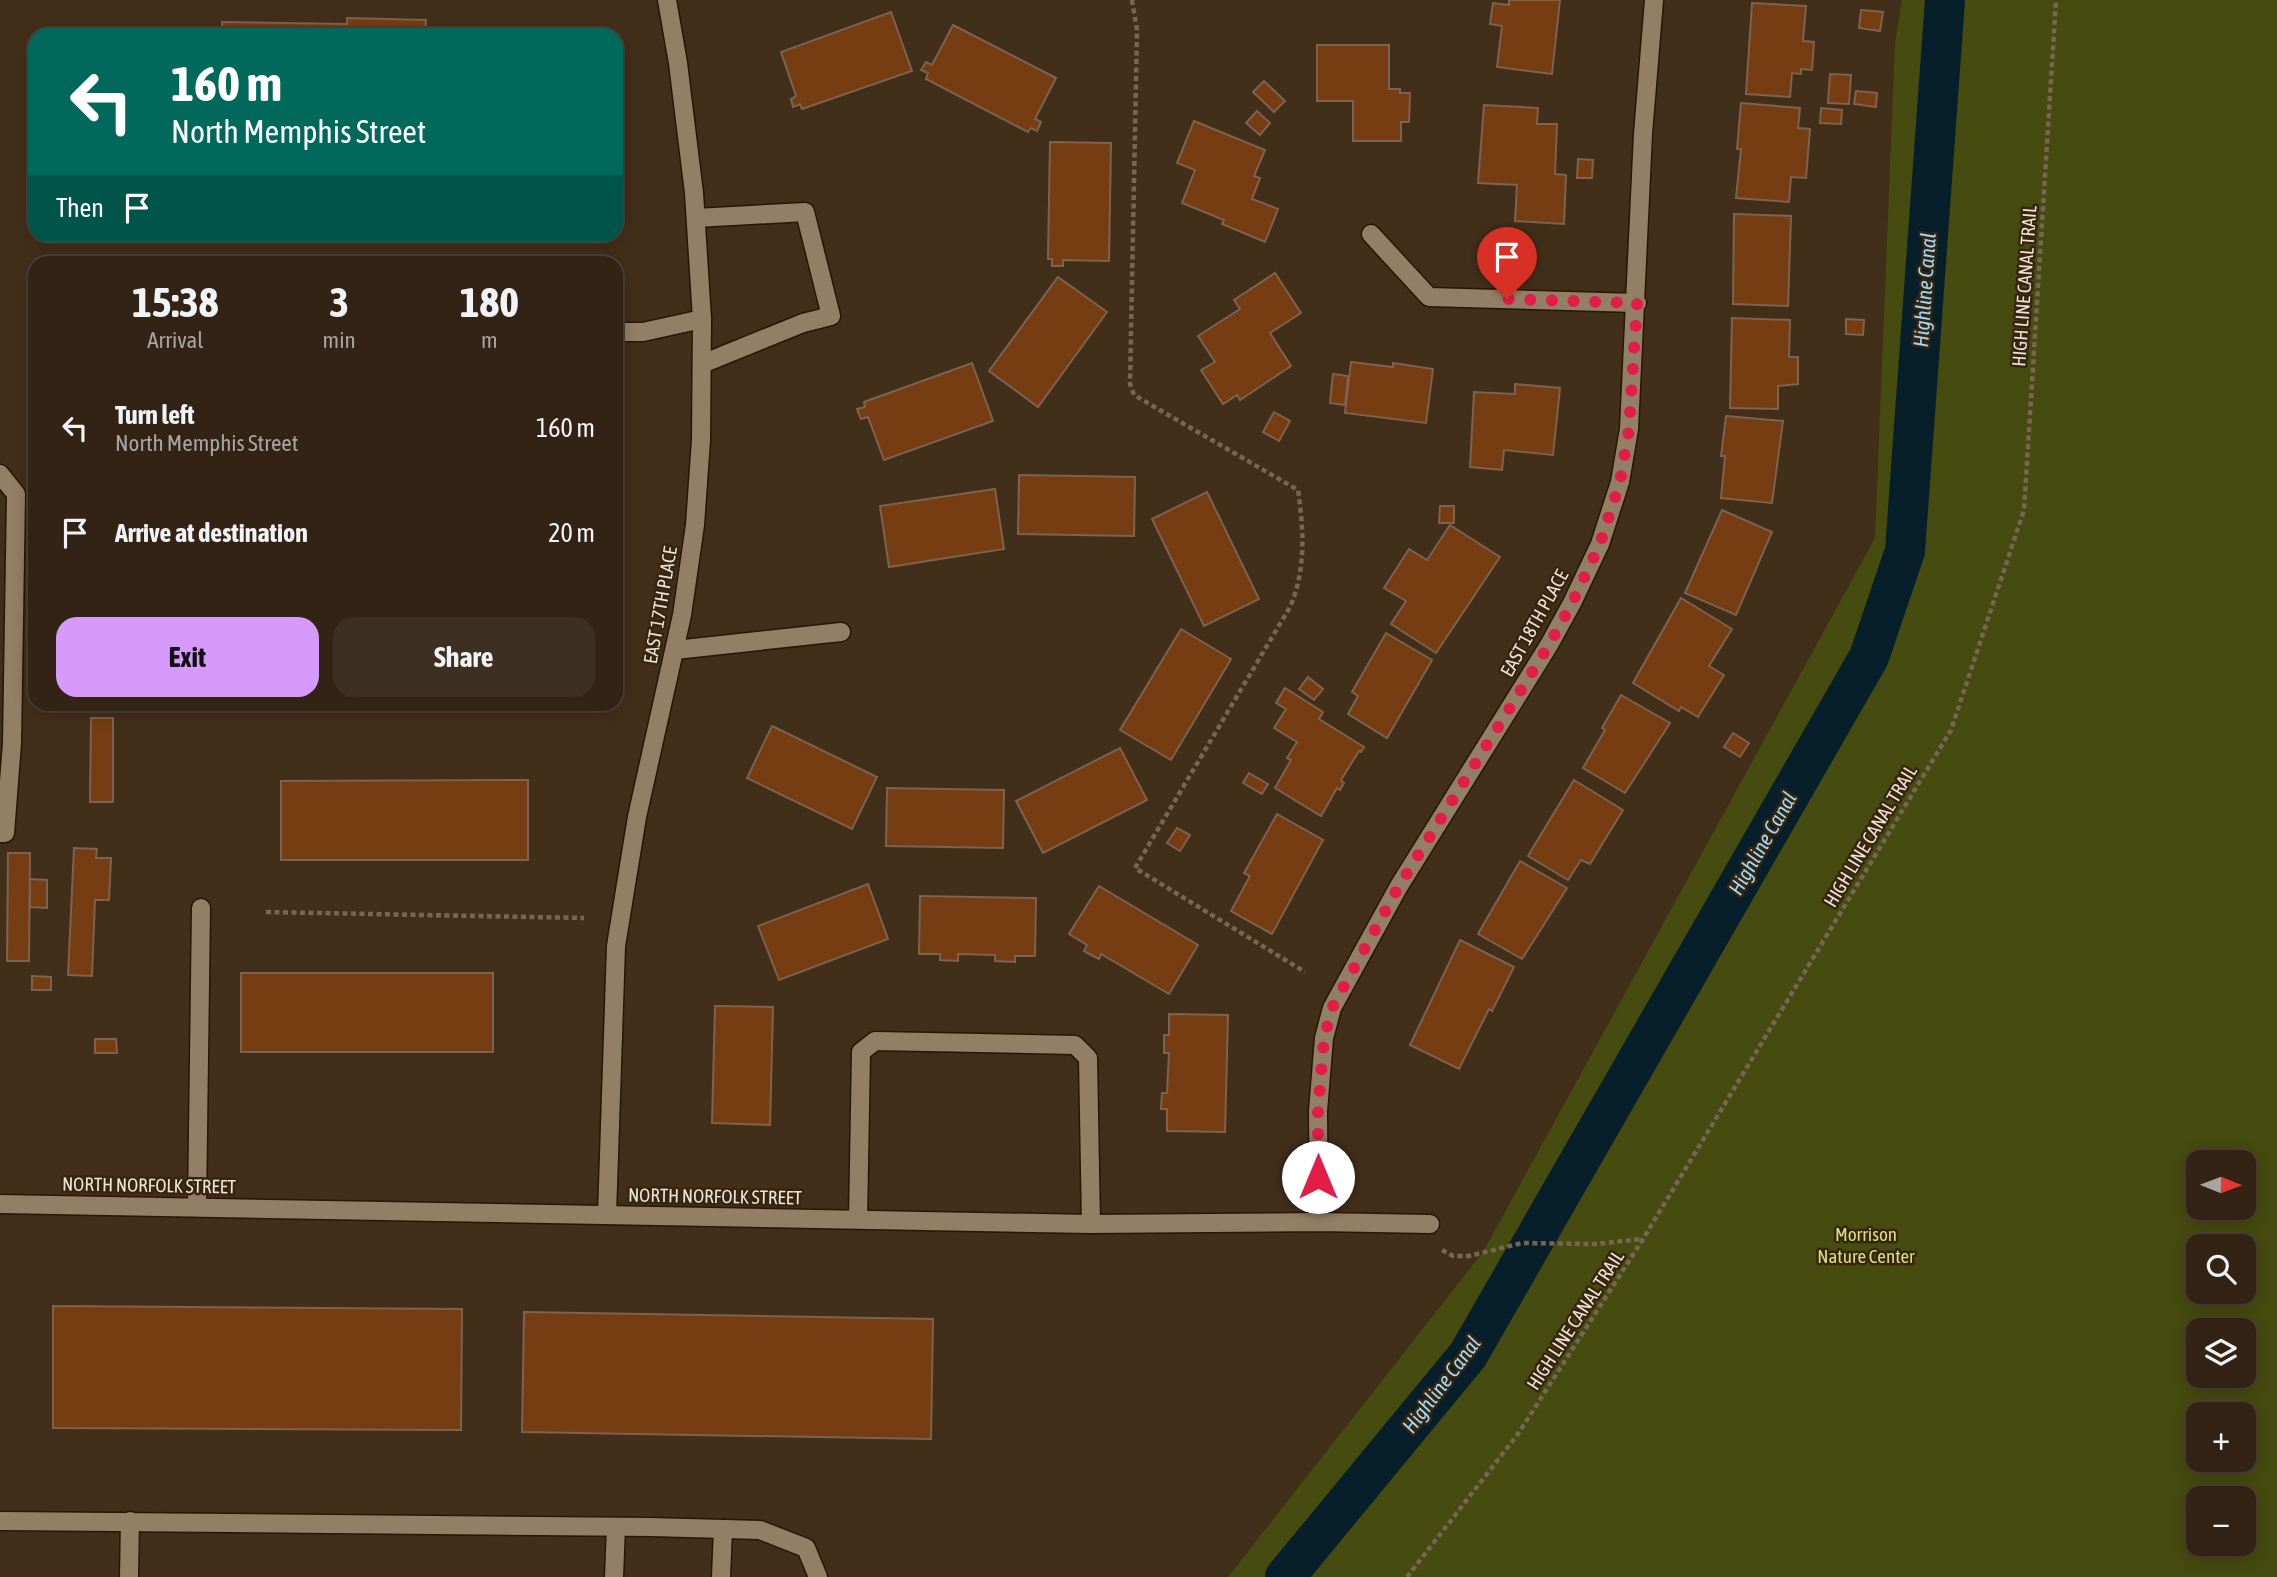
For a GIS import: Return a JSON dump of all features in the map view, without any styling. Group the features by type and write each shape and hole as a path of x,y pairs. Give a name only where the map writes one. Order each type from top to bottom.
{"street":[{"name":"EAST 17TH PLACE","path":"607,1215 616,946 636,817 682,615 695,525 701,440 702,319 696,218 678,63 667,0"},
{"name":"EAST 18TH PLACE","path":"1319,1222 1318,1111 1324,1038 1332,1008 1399,886 1549,645 1572,603 1600,544 1620,482 1629,429 1643,134 1654,0"},
{"path":"696,218 805,212 831,316 803,323 702,364"},
{"path":"1371,234 1429,297 1637,303"},
{"path":"623,332 643,332 702,319"},
{"path":"0,474 16,494 5,833 0,833"},
{"path":"675,650 841,632"},
{"path":"197,1207 201,908"},
{"path":"858,1219 860,1052 875,1041 901,1041 1075,1045 1088,1058 1091,1224"},
{"name":"NORTH NORFOLK STREET","path":"0,1204 1091,1224 1427,1224"},
{"path":"0,1521 617,1527 760,1531 806,1548 817,1577"},
{"path":"129,1577 130,1521"},
{"path":"614,1577 617,1527"},
{"path":"721,1577 723,1529"}],"path":[{"path":"1132,0 1137,30 1130,384 1134,395 1298,490 1303,520 1300,583 1290,607 1135,868 1305,972"},
{"name":"HIGH LINE CANAL TRAIL","path":"1407,1577 1518,1434 1643,1239 1951,730 2024,510 2056,0"},
{"path":"266,912 584,918"},
{"path":"1427,1224 1435,1246 1453,1256 1469,1256 1522,1243 1595,1244 1643,1239"}],"green space":[{"name":"Morrison Nature Center","path":"1902,0 2277,0 2277,1577 1228,1577 1483,1252 1875,538 1895,43"}],"building":[{"path":"1509,0 1560,0 1552,74 1497,67 1502,26 1490,24 1493,3 1509,5"},
{"path":"1752,3 1806,6 1803,41 1814,42 1812,70 1801,69 1801,74 1792,73 1790,97 1746,94"},
{"path":"1861,10 1883,12 1880,31 1859,28"},
{"path":"891,12 912,71 802,109 800,104 793,107 791,99 796,96 781,52"},
{"path":"347,18 426,20 425,28 222,28 222,22 347,24"},
{"path":"953,25 1056,78 1035,119 1041,122 1037,131 1031,128 1028,132 926,79 928,73 921,70 926,62 932,65"},
{"path":"1317,45 1389,45 1389,89 1410,93 1409,122 1401,122 1401,141 1353,141 1353,101 1317,101"},
{"path":"1830,74 1851,75 1849,104 1828,103"},
{"path":"1264,81 1285,101 1274,112 1253,92"},
{"path":"1856,91 1877,93 1876,107 1854,104"},
{"path":"1741,103 1800,108 1798,128 1810,129 1806,178 1791,177 1789,202 1736,198 1741,149 1737,149"},
{"path":"1484,105 1538,108 1537,124 1557,124 1555,174 1566,175 1564,224 1515,221 1517,185 1478,183"},
{"path":"1821,108 1842,110 1841,124 1820,123"},
{"path":"1257,111 1270,123 1260,135 1246,123"},
{"path":"1194,121 1265,150 1254,176 1260,178 1252,199 1278,209 1265,242 1222,224 1224,220 1182,203 1195,170 1177,163"},
{"path":"1050,142 1111,143 1109,261 1063,260 1063,266 1052,266 1052,259 1048,259"},
{"path":"1578,159 1593,160 1592,178 1577,178"},
{"path":"1734,214 1791,216 1788,306 1733,304"},
{"path":"1275,273 1301,313 1270,333 1291,366 1240,400 1237,395 1223,404 1201,370 1215,362 1198,336 1240,309 1234,300"},
{"path":"1058,277 1107,312 1038,407 989,371"},
{"path":"1732,318 1790,320 1789,357 1798,357 1798,384 1778,386 1778,409 1730,408"},
{"path":"1846,319 1864,320 1863,335 1846,334"},
{"path":"1351,362 1393,367 1393,363 1433,369 1426,423 1345,413"},
{"path":"972,363 993,421 884,460 868,417 861,419 857,409 865,407 864,402"},
{"path":"1333,374 1348,376 1345,405 1330,403"},
{"path":"1515,384 1560,388 1553,455 1504,450 1502,470 1470,467 1474,392 1515,394"},
{"path":"1274,412 1290,421 1279,441 1263,432"},
{"path":"1726,416 1783,421 1772,503 1721,498 1725,456 1721,456"},
{"path":"1019,475 1135,477 1134,536 1018,534"},
{"path":"995,489 1004,549 889,567 880,506"},
{"path":"1207,492 1259,599 1204,626 1152,519"},
{"path":"1440,506 1454,506 1454,523 1439,523"},
{"path":"1722,510 1772,532 1736,615 1685,593"},
{"path":"1450,525 1500,557 1436,653 1391,624 1406,601 1384,588 1409,549 1427,560"},
{"path":"1681,598 1732,629 1709,666 1724,675 1698,717 1681,707 1679,711 1633,683"},
{"path":"1181,629 1231,659 1171,760 1120,730"},
{"path":"1386,633 1432,660 1387,738 1348,714 1358,696 1352,692"},
{"path":"1308,677 1323,689 1314,700 1299,689"},
{"path":"1285,688 1323,712 1319,719 1364,747 1341,780 1344,783 1340,790 1337,788 1321,816 1275,788 1291,760 1287,758 1297,742 1274,728 1286,709 1276,703"},
{"path":"1621,695 1670,723 1625,793 1583,768"},
{"path":"91,718 113,718 113,802 90,802"},
{"path":"772,726 877,777 852,829 747,778"},
{"path":"1733,733 1749,743 1740,757 1724,747"},
{"path":"1120,748 1147,800 1043,853 1016,801"},
{"path":"1249,773 1268,784 1262,794 1243,783"},
{"path":"528,780 528,860 281,860 281,781"},
{"path":"1574,780 1623,810 1590,864 1581,860 1568,880 1528,856"},
{"path":"887,788 1004,790 1003,848 886,846"},
{"path":"1277,814 1323,840 1272,934 1231,911 1250,876 1244,873"},
{"path":"1177,828 1190,835 1180,851 1167,843"},
{"path":"74,848 97,849 96,858 111,858 109,900 95,900 92,976 68,975"},
{"path":"8,853 30,853 29,961 7,961"},
{"path":"1520,861 1567,888 1522,959 1478,934"},
{"path":"30,879 47,880 47,908 30,907"},
{"path":"868,884 888,939 779,980 758,926"},
{"path":"1099,886 1198,945 1169,994 1101,954 1099,959 1084,951 1087,945 1069,934"},
{"path":"920,896 1036,898 1035,956 1015,956 1015,962 995,961 995,955 958,954 958,961 940,960 940,954 919,954"},
{"path":"1460,940 1514,967 1459,1069 1410,1045"},
{"path":"241,973 493,973 493,1052 241,1052"},
{"path":"32,976 51,977 51,990 32,990"},
{"path":"715,1006 773,1007 770,1125 712,1123"},
{"path":"1169,1014 1228,1015 1225,1132 1167,1131 1167,1109 1161,1109 1162,1093 1167,1093 1169,1053 1164,1053 1164,1035 1169,1035"},
{"path":"95,1039 116,1039 117,1053 95,1053"},
{"path":"53,1306 462,1309 461,1430 53,1428"},
{"path":"524,1312 933,1319 931,1439 522,1432"}],"waterway":[{"name":"Highline Canal","path":"1285,1577 1468,1355 1869,657 1905,551 1945,0"}],"route":[{"path":"1318,1177 1318,1111 1324,1038 1332,1008 1399,886 1549,645 1572,603 1600,544 1620,482 1629,429 1637,303 1507,299"}]}
